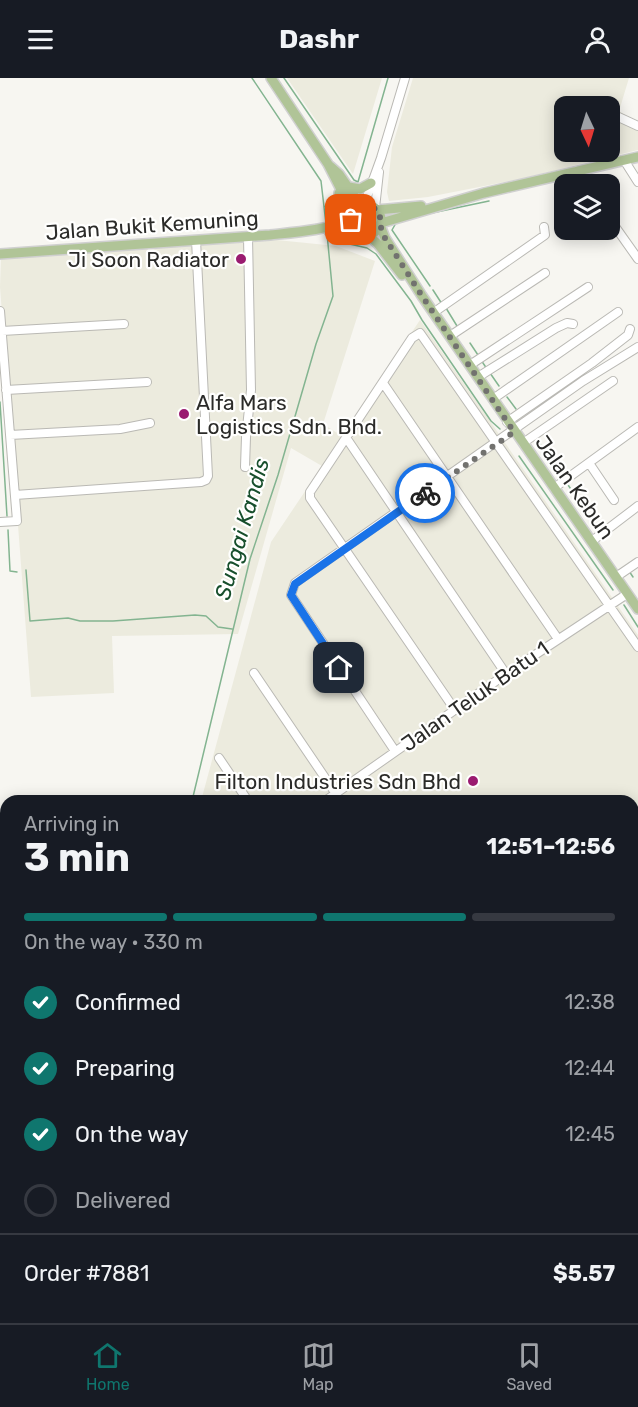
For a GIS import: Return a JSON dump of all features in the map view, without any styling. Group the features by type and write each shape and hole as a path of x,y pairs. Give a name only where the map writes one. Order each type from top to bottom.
{"main road":[{"path":"271,78 328,164 341,205 336,226"},
{"path":"380,224 447,204 638,156"},
{"path":"328,164 349,188 357,211 354,228 363,233 377,230 380,216 376,209"},
{"path":"333,176 357,211"},
{"path":"349,188 360,189 371,183"},
{"path":"357,211 447,204"},
{"name":"Jalan Bukit Kemuning","path":"0,254 306,231 336,226 357,211"},
{"name":"Jalan Kebun","path":"380,224 385,238 422,296 638,609"},
{"name":"Jalan Bukit Kemuning","path":"306,231 363,233"},
{"name":"Jalan Kebun","path":"363,233 378,244 422,296"}],"street":[{"path":"357,211 381,158 405,78"},
{"path":"620,118 638,126"},
{"path":"376,209 381,158"},
{"path":"624,160 638,182"},
{"path":"434,313 545,235 544,227"},
{"path":"620,234 638,259"},
{"path":"245,467 251,390 248,237"},
{"path":"15,495 207,480 196,240"},
{"path":"450,336 545,273"},
{"path":"470,365 588,286"},
{"path":"0,311 17,521 0,522"},
{"path":"493,399 618,312"},
{"path":"478,377 556,328 567,323 573,324"},
{"path":"2,331 124,324"},
{"path":"507,422 592,363 628,335 630,329"},
{"path":"455,710 310,498 310,492 412,338 420,333 638,646"},
{"path":"395,751 291,595 295,584 497,444 583,381 638,347"},
{"path":"523,443 613,381"},
{"path":"6,390 147,382"},
{"path":"383,383 558,639"},
{"path":"10,435 120,429 150,423"},
{"path":"554,488 638,427"},
{"path":"347,439 506,675"},
{"path":"589,463 614,500"},
{"path":"592,541 638,506"},
{"path":"616,577 638,562"},
{"name":"Jalan Teluk Batu 1","path":"336,794 395,751 627,594"},
{"path":"254,673 336,794"},
{"path":"219,758 244,795"}],"shaded area":[{"path":"287,78 382,78 353,174"},
{"path":"413,78 629,78 620,108 620,96 554,96 554,162 589,162 520,179 428,197 389,201 387,192 392,147"},
{"path":"620,112 638,123 638,150 620,154"},
{"path":"267,239 336,246 375,261 323,424 342,436 420,320 638,635 638,795 203,795 271,542 322,466 291,448 238,634 112,636 114,693 31,697 0,287 1,257"}],"waterway":[{"name":"Sungai Kandis","path":"252,78 321,181 326,224"},
{"path":"284,78 354,180 358,182 388,78"},
{"path":"427,214 489,201"},
{"name":"Sungai Kandis","path":"324,207 330,203"},
{"path":"396,223 392,230 430,286"},
{"name":"Sungai Kandis","path":"193,795 250,559 333,296 327,234"},
{"path":"328,239 367,248 376,254 411,301 491,421 500,429"},
{"path":"433,290 442,304"},
{"path":"446,308 457,326"},
{"path":"470,343 478,355"},
{"path":"481,360 487,369"},
{"path":"490,373 499,386"},
{"path":"507,397 516,409"},
{"path":"0,402 7,516"},
{"path":"537,440 546,453"},
{"path":"519,456 613,590"},
{"path":"550,459 563,478"},
{"path":"566,482 588,514"},
{"path":"591,518 599,530"},
{"path":"8,530 10,571 17,572"},
{"path":"26,570 30,621 68,618 80,621 113,621 195,615 206,616 218,627 232,629"},
{"path":"629,571 633,577"},
{"path":"624,605 638,627"}],"way so far":[{"path":"351,220 355,210 361,206 368,205 377,210 385,238 514,432 425,493"}],"place":[{"name":"Ji Soon Radiator","path":"241,259"},
{"name":"Alfa Mars Logistics Sdn. Bhd.","path":"184,414"},
{"name":"Filton Industries Sdn Bhd","path":"473,781"}],"route":[{"path":"339,668 291,595 295,584 425,493"}]}
